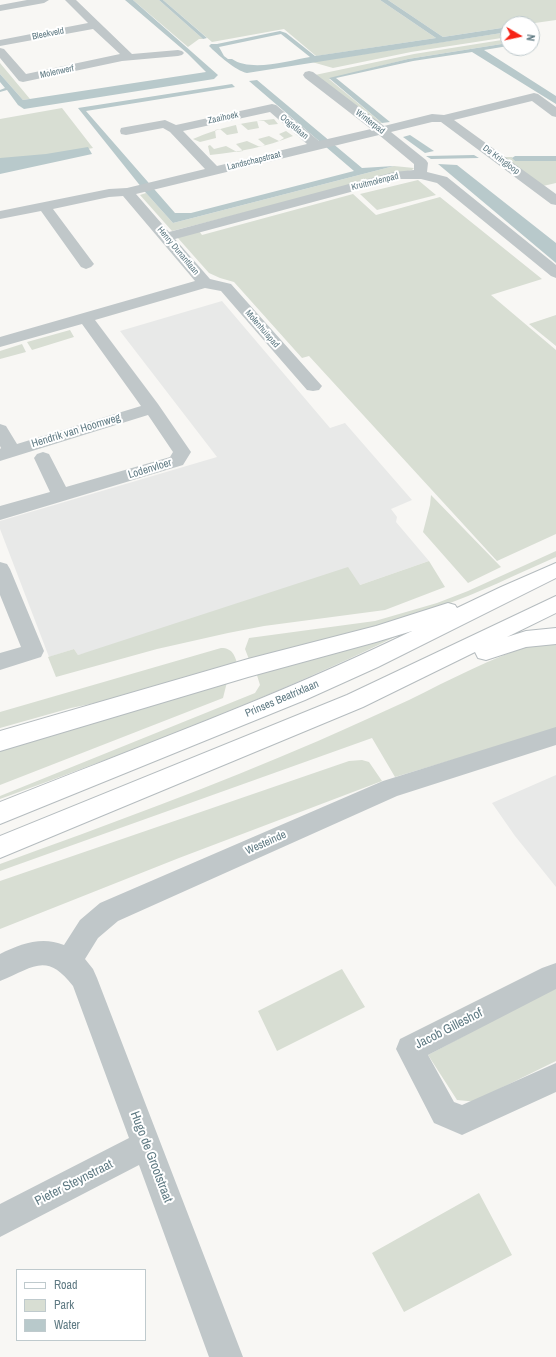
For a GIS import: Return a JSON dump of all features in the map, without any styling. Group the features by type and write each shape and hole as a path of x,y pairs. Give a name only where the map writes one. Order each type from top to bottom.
{"main road":[{"name":"Prinses Beatrixlaan","path":"0,813 297,694 370,661 508,592 556,570"},
{"path":"0,741 248,668 376,634 508,592"},
{"path":"355,701 556,604"},
{"path":"0,847 355,701 509,644 531,638 556,636"}],"street":[{"path":"0,8 44,0"},
{"path":"70,0 128,56 125,58"},
{"name":"Bleekveld","path":"0,43 96,25"},
{"name":"Molenwerf","path":"0,51 23,78 125,58 178,53"},
{"name":"Winterpad","path":"310,75 421,163 420,174"},
{"path":"381,130 432,118 444,119 534,98 556,113"},
{"name":"Zaaihoek","path":"126,131 165,124 174,129 272,108"},
{"name":"Oogstlaan","path":"272,108 319,145"},
{"name":"De Kringloop","path":"444,119 556,201"},
{"path":"174,129 214,171"},
{"name":"Landschapstraat","path":"140,189 381,130"},
{"name":"Kruitmolenpad","path":"166,237 399,175 420,174 433,176 442,180 556,273"},
{"path":"0,215 109,193 140,189"},
{"name":"Henry Dunantlaan","path":"0,342 205,283 166,237 140,189"},
{"path":"44,206 86,264"},
{"name":"Molenhuispad","path":"205,283 226,288 313,386"},
{"name":"Lodenvloer","path":"0,513 177,461 182,452 152,408 85,317"},
{"name":"Hendrik van Hoornweg","path":"6,453 152,408"},
{"path":"0,430 6,453"},
{"path":"43,458 61,496"},
{"path":"0,568 33,651 0,662"},
{"name":"Westeinde","path":"68,961 89,929 109,912 391,788 556,736"},
{"path":"0,968 38,952 61,957 68,961"},
{"name":"Hugo de Grootstraat","path":"68,961 82,978 147,1145 226,1357"},
{"name":"Jacob Gilleshof","path":"556,976 410,1049 444,1113 462,1120 556,1077"},
{"name":"Pieter Steynstraat","path":"0,1221 147,1145"}],"shaded area":[{"path":"222,301 330,428 345,423 412,500 391,509 397,517 396,522 429,561 360,585 78,655 74,649 49,657 0,529 0,521 217,457 120,331"},
{"path":"556,775 556,887 515,836 492,803"}],"green space":[{"path":"133,0 159,0 203,39 199,39 188,47"},
{"path":"163,0 380,0 436,38 316,56 284,29 212,42"},
{"path":"388,0 556,0 556,20 540,22 540,16 500,16 500,28 443,37"},
{"path":"500,33 500,38 411,52 333,68 312,62"},
{"path":"500,40 500,44 408,59 329,79 382,123 376,124 315,75 414,54"},
{"path":"0,63 30,99 23,100 0,74"},
{"path":"62,108 93,148 0,167 0,119"},
{"path":"274,119 278,124 269,125 264,121 258,121"},
{"path":"257,121 259,128 248,130 241,124 237,125 243,123"},
{"path":"236,125 238,133 227,135 220,129 233,126"},
{"path":"215,131 216,138 200,142 193,139 203,135"},
{"path":"286,131 293,136 283,140 262,146 265,145 258,139 269,136 279,141 284,138 279,134"},
{"path":"247,141 260,147 253,148 243,151 236,144"},
{"path":"210,145 214,149 226,146 236,152 210,155 208,146"},
{"path":"502,157 512,157 515,161 556,161 556,183 543,186"},
{"path":"394,166 414,168 412,170 172,231 140,195 146,193 173,223"},
{"path":"418,180 436,195 377,210 360,194"},
{"path":"353,194 376,215 440,197 542,279 491,295 556,350 556,534 497,561 309,356 302,358 234,282 209,273 177,237 199,231 202,235"},
{"path":"556,315 556,346 529,324"},
{"path":"70,330 74,337 32,350 27,342"},
{"path":"22,344 26,352 0,359 0,351"},
{"path":"431,495 501,567 468,583 423,532"},
{"path":"556,551 556,557 469,596 416,615 250,662 245,649 249,638 375,621 437,603 468,591"},
{"path":"429,561 445,587 385,610 264,626 228,633 157,649 56,677 48,657 74,649 78,655 348,567 360,585"},
{"path":"399,635 252,702 101,762 0,799 0,796 255,693 260,685 256,672"},
{"path":"536,643 556,643 556,729 395,777 372,738 0,871 0,864 160,805 279,758 398,705 488,662"},
{"path":"221,648 228,649 233,653 238,666 154,691 71,708 0,728 0,712"},
{"path":"227,682 223,698 0,785 0,748"},
{"path":"362,760 369,762 382,781 179,858 0,929 0,881 349,761"},
{"path":"342,969 365,1007 277,1051 258,1011"},
{"path":"556,987 556,1061 495,1091 478,1102 457,1100 428,1055"},
{"path":"479,1193 512,1255 404,1312 372,1253"}],"water":[{"path":"125,0 133,0 218,75 214,79 24,109 18,105 7,90 0,92 0,90 5,88 0,82 0,74 23,100 206,72 187,53"},
{"path":"159,0 163,0 207,38 203,39"},
{"path":"380,0 388,0 443,37 500,28 500,33 247,73 232,66 209,46 211,44 280,31 286,33 315,56 436,38","holes":["281,34 310,57 281,63 259,65 240,63 224,56 219,47"]},
{"path":"500,44 500,47 484,50 556,96 556,104 472,52 413,61 336,78 390,122 382,123 329,78 408,59"},
{"path":"257,80 362,168 394,166 173,223 146,193 78,108 232,84 235,87 86,111 175,213 191,213 354,171 249,81"},
{"path":"410,135 434,151 425,153 403,137"},
{"path":"88,147 92,154 0,174 0,158 46,154"},
{"path":"474,155 479,158 431,159 426,156"},
{"path":"515,156 556,156 556,161 515,161 512,158"},
{"path":"438,164 457,165 556,243 556,263"}]}
